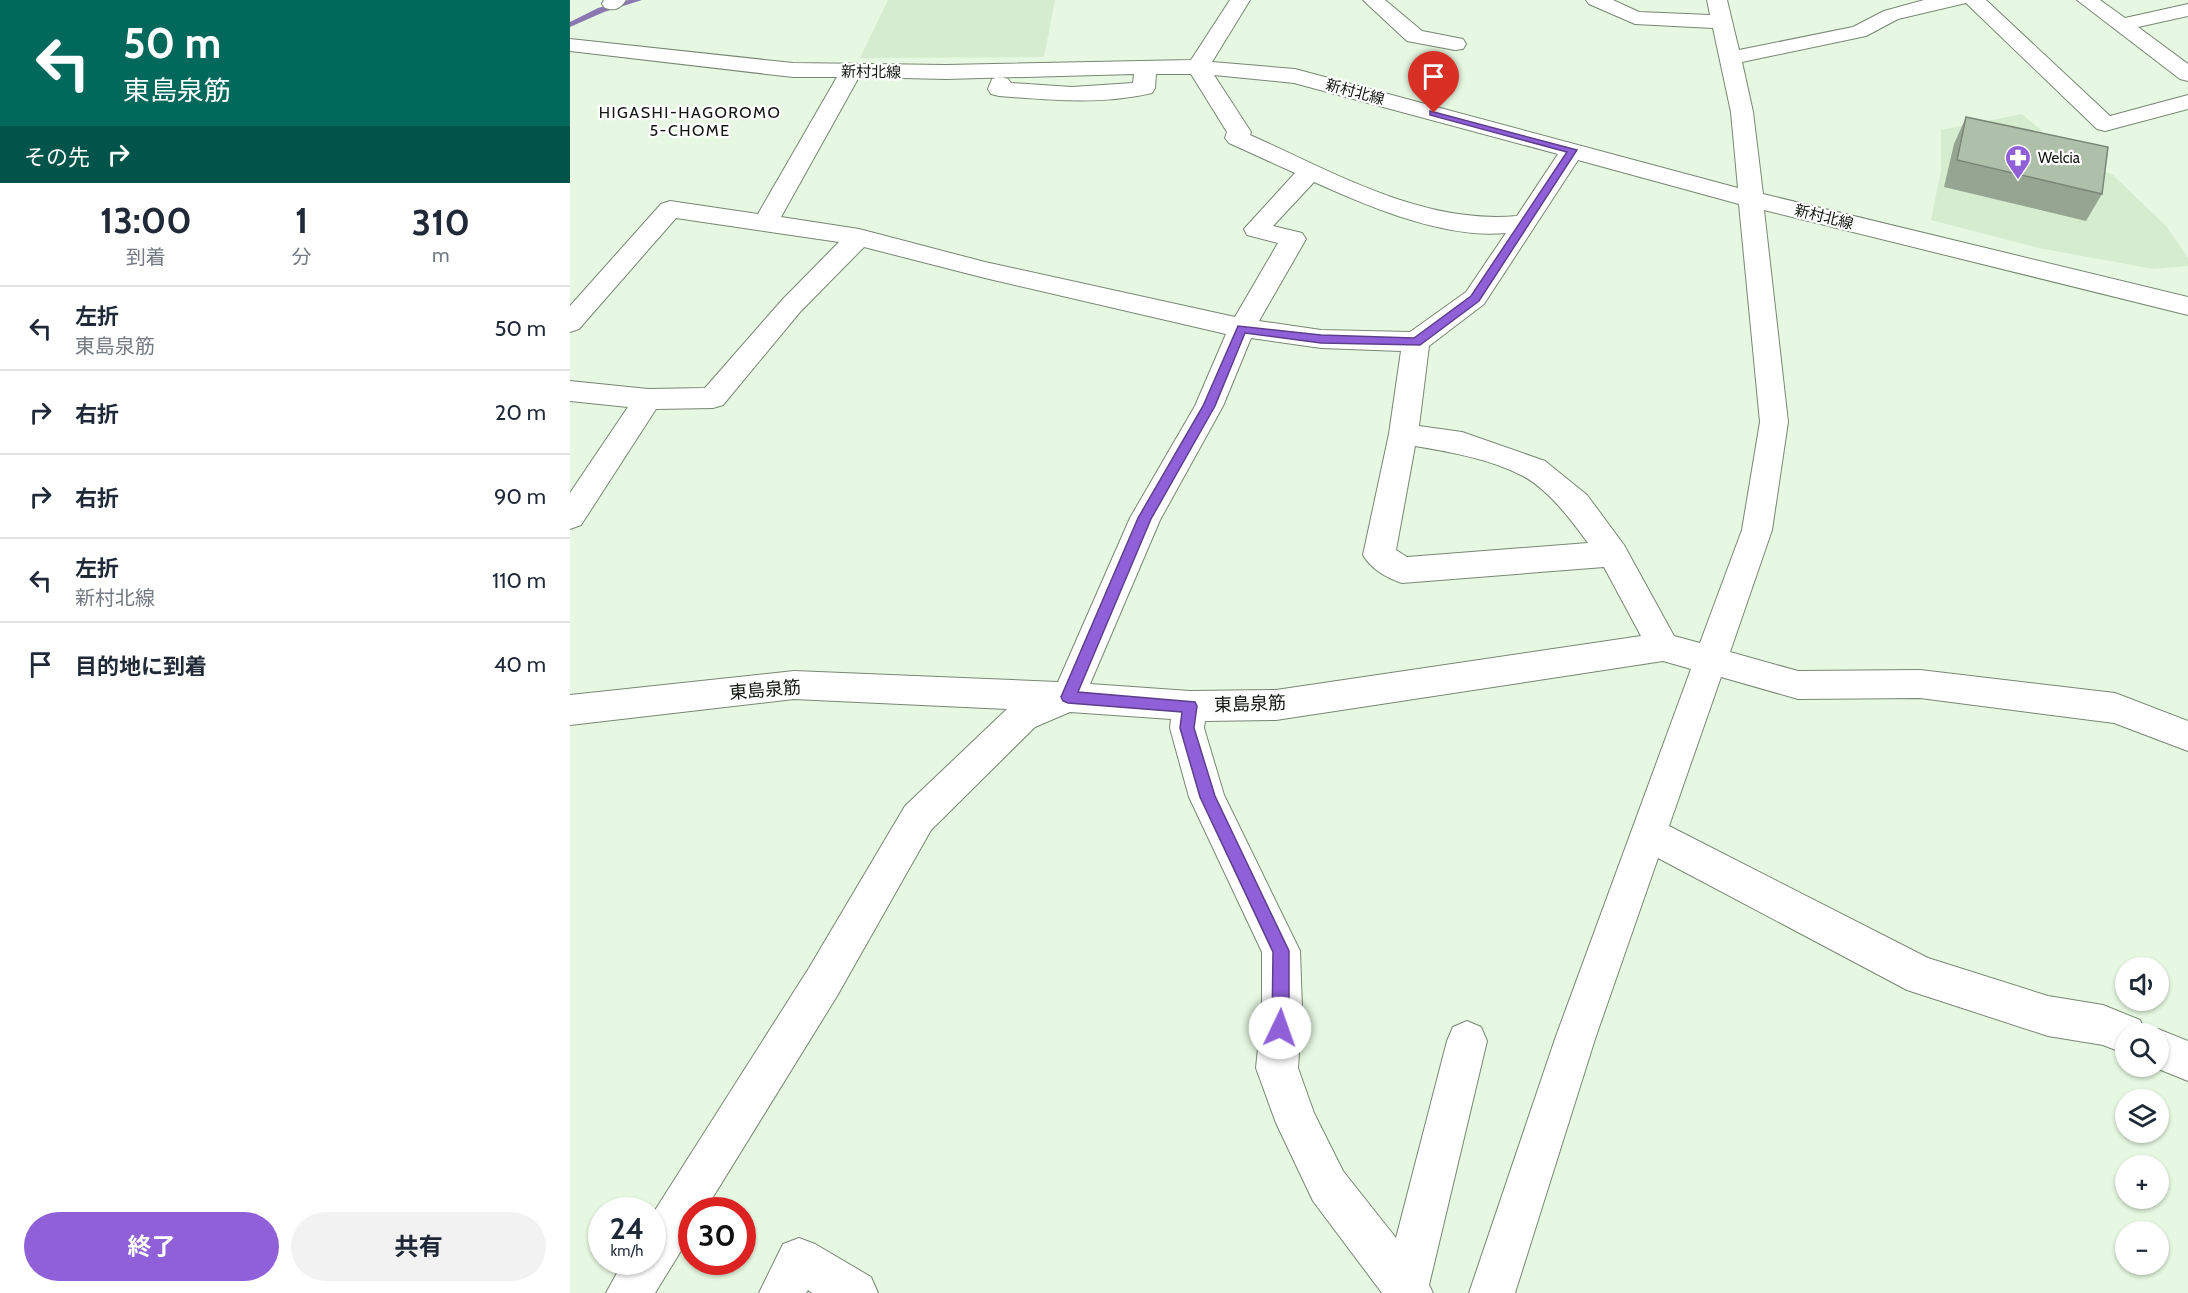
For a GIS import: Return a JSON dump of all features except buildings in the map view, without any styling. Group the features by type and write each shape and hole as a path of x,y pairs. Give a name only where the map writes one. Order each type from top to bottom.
{"street":[{"path":"1240,0 1198,68 1239,132 1237,138 1396,207 1438,219 1509,227 1525,223"},
{"path":"1373,0 1415,36 1455,44"},
{"path":"1596,0 1635,18 1721,22"},
{"path":"1492,1293 1575,1039 1757,530 1774,422 1742,112 1717,0"},
{"path":"1731,58 1859,32 1891,15 1926,2 1958,0"},
{"path":"1974,0 2105,124 2188,102"},
{"path":"2087,0 2188,74"},
{"path":"2121,25 2188,10"},
{"name":"新村北線","path":"570,45 793,70 851,72 1004,70 999,89 1066,95 1114,93 1144,88 1145,67 1198,68 1294,76 1750,199 2188,306"},
{"path":"765,223 851,72"},
{"path":"570,323 670,209 859,237 985,270 1242,328 1321,339 1416,342 1475,298 1573,150"},
{"path":"666,1234 824,982 918,818 1023,716 1068,697 1145,518 1209,406 1242,328 1293,239 1256,229 1311,171"},
{"path":"570,391 648,399 713,398 791,306 859,237"},
{"path":"1416,342 1403,434 1379,555 1402,570 1613,554"},
{"path":"570,517 648,399"},
{"path":"1403,434 1462,443 1535,469 1576,504 1613,554 1663,647"},
{"name":"東島泉筋","path":"570,710 794,685 1068,697 1190,706 1276,705 1663,647 1798,685 1920,684 2115,708 2188,736"},
{"path":"1190,706 1187,728 1207,797 1281,951 1282,1008 1277,1068 1289,1101 1328,1186 1408,1291"},
{"path":"1647,833 1921,976 2048,1016 2103,1025 2115,1030"},
{"path":"1408,1291 1467,1041"},
{"path":"2169,1053 2188,1061"},
{"path":"783,1293 799,1260 855,1293"},
{"path":"629,1293 641,1275"}],"shaded area":[{"path":"888,0 1055,0 1044,57 860,58"},
{"path":"2022,114 2076,160 2113,175 2167,227 2188,258 2188,266 2153,269 2039,248 1931,220 1941,170 1941,130"}],"waterway":[{"path":"570,25 601,10 638,0"}],"place":[{"name":"Welcia","path":"2018,181"}],"district":[{"name":"HIGASHI-HAGOROMO 5-CHOME","path":"690,121"}],"route":[{"path":"1280,1028 1281,951 1207,797 1187,728 1190,706 1068,697 1145,518 1209,406 1242,328 1321,339 1416,342 1475,298 1573,150 1434,113"}]}
